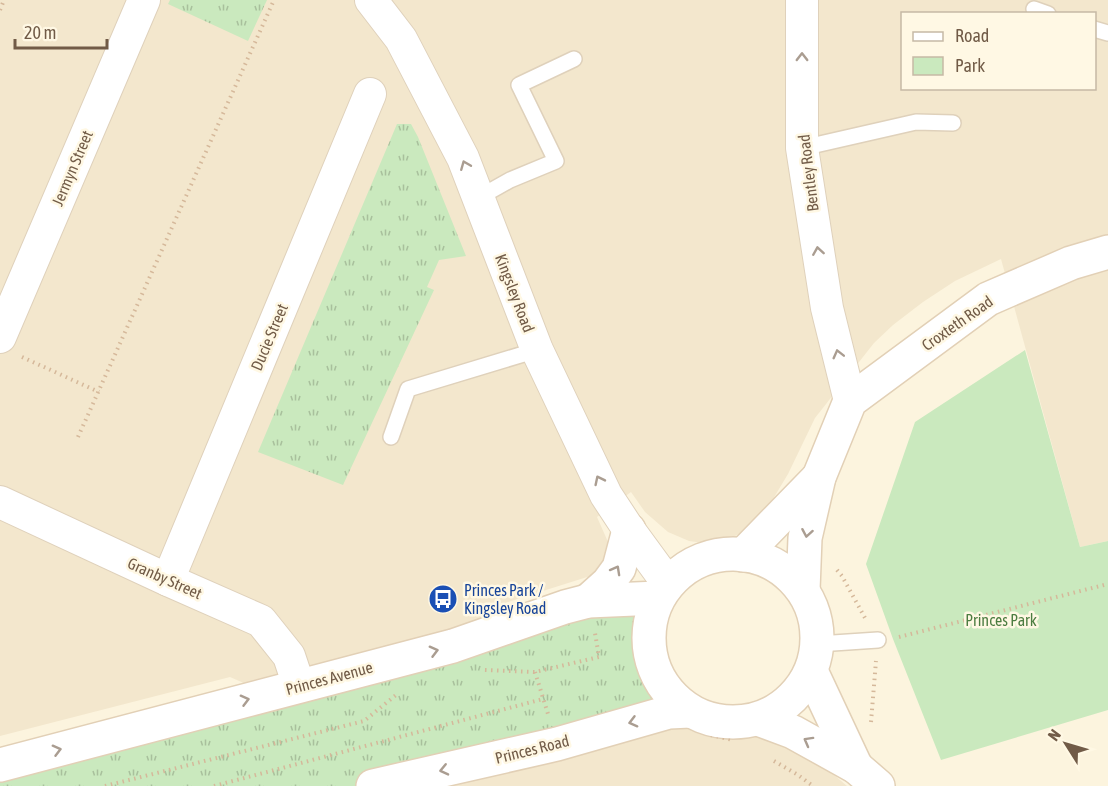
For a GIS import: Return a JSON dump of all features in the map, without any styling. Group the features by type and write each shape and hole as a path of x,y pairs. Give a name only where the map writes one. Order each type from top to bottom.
{"main road":[{"name":"Croxteth Road","path":"850,400 988,298 1071,263 1108,252"},
{"path":"803,590 805,538 819,477 850,400"},
{"path":"743,555 819,477"},
{"path":"591,614 619,568 629,530"},
{"path":"748,730 797,694 814,657 815,616 803,590 784,570 759,557 732,553 704,558 680,572 662,590 650,620 648,644 653,667 668,692 697,723 714,720 739,722 748,730 793,732 867,777"},
{"name":"Princes Avenue","path":"0,765 453,646 565,607 591,614 662,590"},
{"path":"814,657 867,777"},
{"name":"Princes Road","path":"373,786 557,744 669,712 697,723"}],"street":[{"name":"Jermyn Street","path":"10,346 144,0"},
{"name":"Kingsley Road","path":"371,0 401,39 463,158 537,350 606,495 629,530 662,590"},
{"name":"Bentley Road","path":"802,0 802,148 827,308 850,400"},
{"name":"Ducie Street","path":"168,580 370,94"},
{"name":"Granby Street","path":"0,502 261,621 289,656 299,686"}],"lane":[{"path":"478,198 510,180 556,161 519,85 574,59"},
{"path":"802,148 916,122 953,123"},
{"path":"391,437 408,389 537,350"},
{"path":"814,657 878,640"}],"path":[{"path":"0,10 4,0"},
{"path":"78,437 274,0"},
{"path":"10,346 99,392"},
{"path":"842,576 878,640 867,777"},
{"path":"878,640 893,639 1108,584"},
{"path":"475,670 534,672 599,657 591,614"},
{"path":"214,786 543,699 534,672"},
{"path":"105,786 364,721 398,693"},
{"path":"697,723 748,730"},
{"path":"768,758 813,786"}],"shaded area":[{"path":"0,0 1108,0 1108,541 1080,547 1001,259 955,281 923,302 874,343 815,418 788,474 767,509 737,535 711,544 689,541 668,532 645,512 631,492 597,517 612,551 603,572 502,604 464,630 246,684 230,677 0,736"},
{"path":"703,720 716,724 761,727 819,762 847,786 414,786"}],"green space":[{"path":"170,0 267,0 248,41 168,4"},
{"path":"397,124 411,124 418,137 466,256 439,260 427,287 434,290 343,485 258,452"},
{"name":"Princes Park","path":"1025,350 1080,547 1108,541 1108,710 941,760 866,564 915,422"},
{"path":"658,598 650,620 648,644 653,667 668,692 690,711 373,786 0,786 0,765"}],"place":[{"name":"Princes Park / Kingsley Road","path":"443,599"}]}
